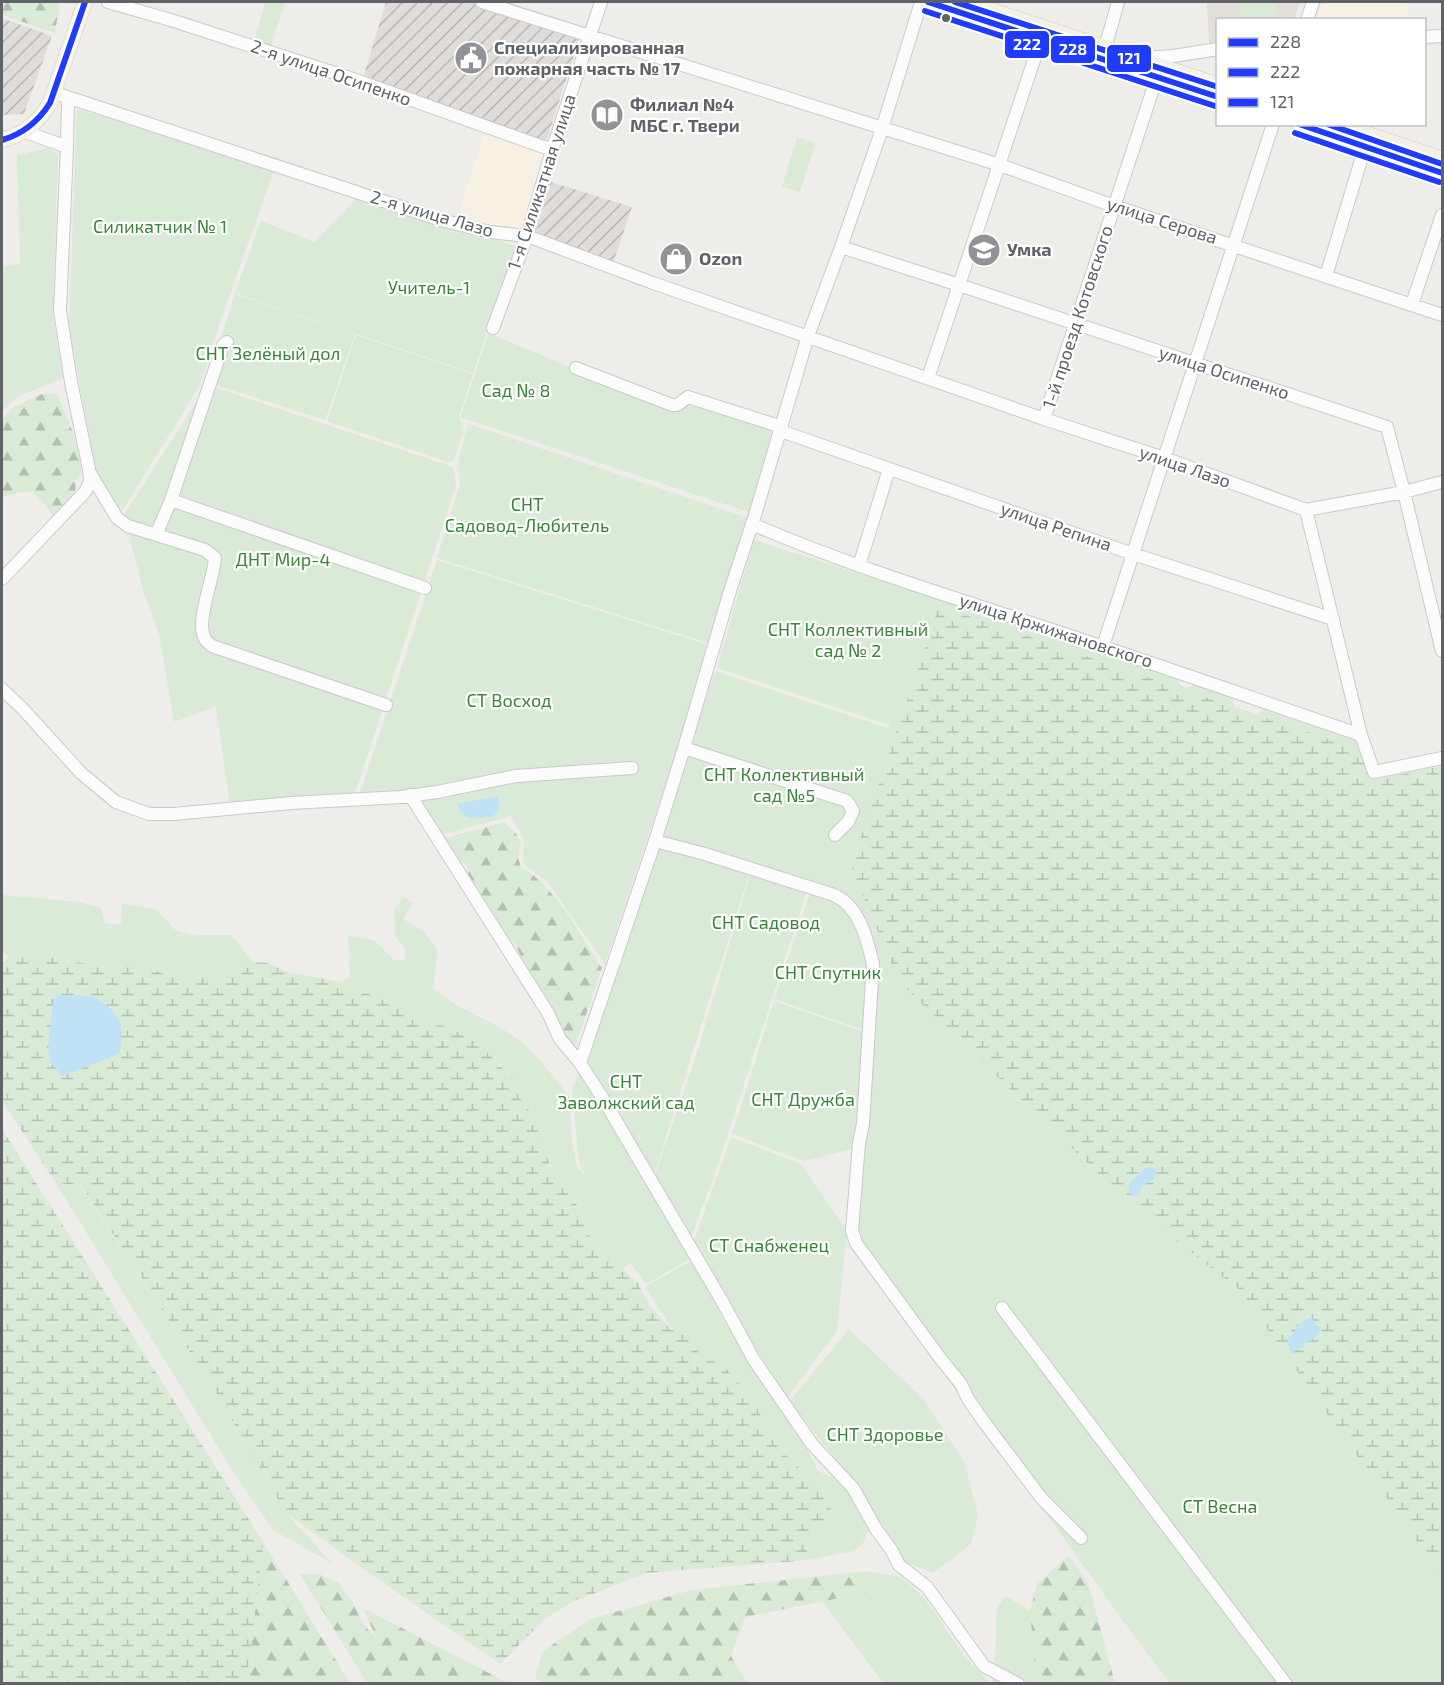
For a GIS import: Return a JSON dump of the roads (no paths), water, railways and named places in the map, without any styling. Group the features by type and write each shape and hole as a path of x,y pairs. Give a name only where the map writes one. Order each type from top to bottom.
{"main road":[{"path":"2,140 23,131 61,96 85,2"},
{"path":"928,2 1041,39 1216,84"},
{"path":"966,2 1105,48 1157,77 1216,97"},
{"path":"1304,126 1443,173"},
{"path":"1344,126 1443,159"}],"street":[{"name":"2-я улица Осипенко","path":"108,2 343,76 552,150"},
{"name":"улица Серова","path":"482,2 1000,165 1114,206 1443,315"},
{"name":"1-я Силикатная улица","path":"493,328 528,236 552,150 601,2"},
{"path":"580,1063 655,841 808,336 882,129 921,2"},
{"path":"1105,48 1119,2"},
{"path":"1308,18 1313,2"},
{"path":"1426,37 1443,36"},
{"path":"928,378 1041,39"},
{"path":"1135,64 1216,49"},
{"name":"1-й проезд Котовского","path":"1044,419 1157,77"},
{"path":"2,579 85,492 90,482 60,311 67,147 61,96"},
{"name":"2-я улица Лазо","path":"61,96 441,220 490,232 528,236 653,283 808,336"},
{"path":"1104,646 1272,126"},
{"path":"23,131 67,147"},
{"path":"1326,276 1365,147"},
{"path":"1412,304 1443,215"},
{"name":"улица Осипенко","path":"841,247 1387,427 1443,651"},
{"name":"улица Лазо","path":"808,336 1044,419 1164,458 1306,510"},
{"path":"156,535 171,500 223,345 226,342"},
{"name":"улица Репина","path":"576,368 672,405 677,405 688,398 1133,554 1333,619"},
{"path":"859,566 889,469"},
{"path":"89,472 117,518 128,526 205,550 215,558 204,604 202,628 205,639 212,646 386,705"},
{"path":"1443,482 1404,492 1306,510 1361,735 1374,772 1443,758"},
{"path":"171,500 425,588"},
{"name":"улица Кржижановского","path":"752,524 802,546 859,566 1104,646 1361,735"},
{"path":"2,689 81,773 116,802 148,814 410,795 437,792 516,776 632,768"},
{"path":"684,748 848,801 853,811 848,822 835,835"},
{"path":"410,795 548,1013 560,1040 580,1063 602,1097 722,1301 754,1360 812,1444 852,1488 899,1566 927,1587 984,1666 1018,1683"},
{"path":"655,841 705,854 834,895 845,900 855,912 868,943 873,964 852,1231 856,1243 939,1358 961,1384 984,1422 1042,1499 1081,1538"},
{"path":"1002,1308 1286,1683"}],"water":[{"path":"498,796 498,810 492,816 467,818 457,804"},
{"path":"57,995 82,995 96,998 113,1011 121,1028 122,1041 119,1054 62,1076 51,1063 48,1049 53,1002"},
{"path":"1151,1167 1156,1170 1154,1178 1142,1187 1139,1194 1133,1197 1129,1184 1144,1169"},
{"path":"1311,1317 1320,1329 1319,1334 1292,1353 1287,1339 1294,1334 1298,1326"}],"place":[{"name":"Специализированная пожарная часть № 17","path":"471,58"},
{"name":"Филиал №4 МБС г. Твери","path":"607,115"},
{"name":"Умка","path":"984,250"},
{"name":"Ozon","path":"676,259"}],"park label":[{"name":"Силикатчик № 1","path":"160,227"},
{"name":"Учитель-1","path":"429,288"},
{"name":"СНТ Зелёный дол","path":"268,354"},
{"name":"Сад № 8","path":"516,391"},
{"name":"СНТ Садовод-Любитель","path":"527,515"},
{"name":"ДНТ Мир-4","path":"283,560"},
{"name":"СНТ Коллективный сад № 2","path":"848,640"},
{"name":"СТ Восход","path":"509,701"},
{"name":"СНТ Коллективный сад №5","path":"784,785"},
{"name":"СНТ Садовод","path":"766,923"},
{"name":"СНТ Спутник","path":"828,973"},
{"name":"СНТ Заволжский сад","path":"626,1092"},
{"name":"СНТ Дружба","path":"803,1100"},
{"name":"СТ Снабженец","path":"769,1246"},
{"name":"СНТ Здоровье","path":"885,1435"},
{"name":"СТ Весна","path":"1220,1507"}]}
